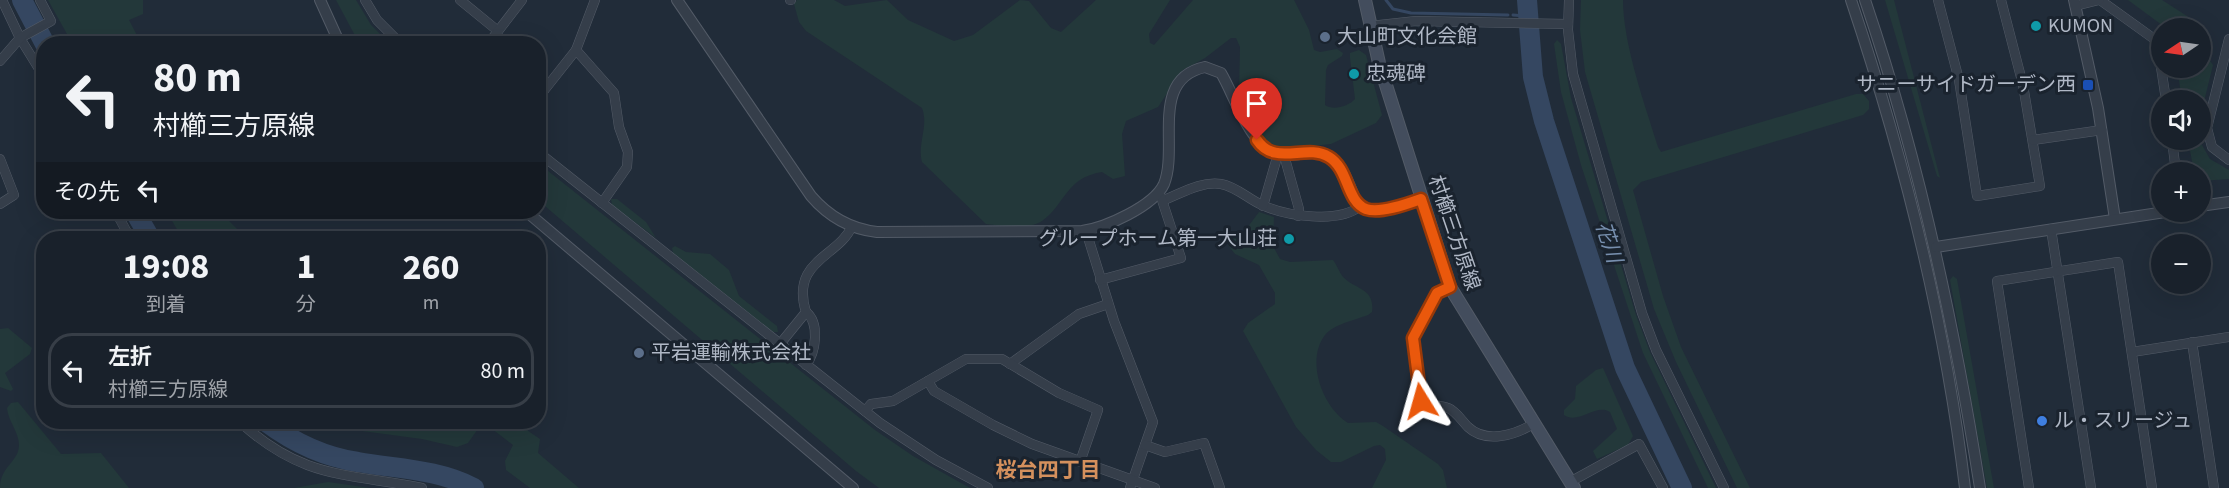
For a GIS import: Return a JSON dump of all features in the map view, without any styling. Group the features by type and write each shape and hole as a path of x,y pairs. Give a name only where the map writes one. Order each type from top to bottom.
{"main road":[{"name":"村櫛三方原線","path":"1365,0 1370,26 1421,199 1450,287 1572,485"}],"street":[{"path":"2,0 36,62"},
{"path":"0,61 22,37 51,21 40,0"},
{"path":"320,0 336,36"},
{"path":"365,0 377,20 393,36"},
{"path":"460,0 498,31"},
{"path":"494,36 522,0"},
{"path":"546,88 576,50 595,0"},
{"path":"677,0 811,196 826,212 852,226 877,232 1086,231 1112,223 1161,197 1213,183 1230,186 1263,206 1298,216 1326,216 1355,211 1360,206"},
{"path":"1569,0 1569,52 1578,96 1642,313 1660,358 1724,488"},
{"path":"1851,0 1895,143 1925,263 1946,364 1965,488"},
{"path":"1865,0 1905,129 1936,247 1958,352 1980,488"},
{"path":"1938,0 1959,80 1977,196 2040,186 2021,76 2001,0"},
{"path":"2115,219 2102,130 2074,3 2100,0 2157,41 2164,90"},
{"path":"1370,26 1416,21 1568,24"},
{"path":"2229,39 2208,128 2212,147 2229,160"},
{"path":"576,50 614,93 618,128 628,152 627,167 602,203"},
{"path":"1100,280 1181,258 1161,197 1165,179 1170,102 1184,78 1197,69 1211,68 1221,73 1259,143 1281,154 1314,152 1329,157 1341,168 1360,206 1371,210 1421,199"},
{"path":"2033,140 2102,130"},
{"path":"1263,206 1281,154"},
{"path":"1281,154 1299,209 1298,216"},
{"path":"546,158 865,411 927,455 988,488"},
{"path":"0,159 14,195 0,204"},
{"path":"2211,204 2229,202"},
{"path":"1936,247 2151,214"},
{"path":"535,219 853,488"},
{"path":"806,365 811,358 814,327 801,297 813,264 849,234 852,226"},
{"path":"2051,229 2091,488"},
{"path":"1086,231 1108,304 1153,422 1131,484"},
{"path":"2029,488 1997,281 2118,262 2152,488"},
{"path":"1450,287 1437,293 1413,338 1421,401 1451,409 1473,431 1487,437 1501,436 1533,424"},
{"path":"1010,364 1079,314 1108,304"},
{"path":"780,344 806,312"},
{"path":"2132,352 2229,337"},
{"path":"2192,342 2214,488"},
{"path":"865,411 871,404 893,401 966,359 1002,359 1059,393 1098,410 1080,462"},
{"path":"928,381 934,391 993,425 1131,484 1155,488"},
{"path":"249,429 282,453 317,469 354,479 422,488"},
{"path":"1144,445 1165,452 1204,443 1220,488"},
{"path":"1572,485 1639,444 1663,488"}],"green space":[{"path":"48,0 143,0 143,14 129,20 137,36 68,36"},
{"path":"336,0 356,0 371,25 382,36 355,36"},
{"path":"797,0 834,0 845,6 887,0 908,20 954,41 973,35 1020,0 1029,1 1051,28 1061,32 1096,0 1170,0 1149,34 1150,43 1154,45 1193,0 1294,0 1309,30 1314,50 1320,52 1337,49 1343,53 1328,65 1326,70 1325,105 1332,108 1341,107 1355,99 1350,53 1359,50 1366,55 1382,115 1376,123 1331,144 1284,149 1269,144 1261,137 1239,92 1240,47 1236,38 1231,38 1205,58 1183,70 1158,107 1126,121 1122,134 1125,176 1113,179 1102,172 1080,180 1067,192 1050,214 1036,224 1015,227 986,224 922,162 924,115 922,108 806,31 799,22 794,4"},
{"path":"1581,0 1623,0 1631,55 1661,152 1856,94 1863,94 1869,101 1869,109 1863,115 1641,182 1633,190 1663,296 1681,347 1750,488 1737,488 1676,362 1654,309 1585,72 1580,30"},
{"path":"1885,0 1894,0 1940,178 1937,176"},
{"path":"2128,0 2162,0 2188,18 2152,18"},
{"path":"1557,40 1561,44 1571,98 1636,315 1650,352 1716,488 1708,488 1643,353 1581,165 1561,92 1554,44"},
{"path":"2179,78 2210,78 2207,90 2180,90"},
{"path":"2190,150 2205,150 2210,159 2229,170 2229,179 2211,180 2211,162 2192,162"},
{"path":"546,169 875,430 913,456 970,488 879,488 856,471 546,207"},
{"path":"611,199 617,199 646,222 656,238 612,205"},
{"path":"1259,212 1274,217 1273,246 1280,259 1290,262 1333,260 1343,277 1364,290 1371,298 1372,312 1329,331 1319,346 1317,370 1324,395 1331,407 1348,423 1376,422 1438,464 1443,470 1447,488 1372,488 1386,460 1385,449 1380,445 1374,446 1341,462 1331,462 1316,450 1296,427 1243,331 1248,323 1275,304 1275,293 1259,265 1235,254 1228,245 1230,239 1244,232"},
{"path":"171,219 227,219 239,231 178,231"},
{"path":"675,246 686,252 710,254 729,270 739,296 777,326 778,332 773,332 673,253 672,248"},
{"path":"1953,276 1957,279 1994,488 1987,488 1950,280"},
{"path":"8,328 32,348 30,354 5,373 13,389 11,391 0,387 0,329"},
{"path":"1603,368 1633,436 1628,445 1597,459 1593,451 1617,429 1610,412 1599,410 1569,417 1564,415 1564,410 1575,399 1576,386 1596,370"},
{"path":"18,402 36,424 36,429 40,429 61,454 101,453 129,488 0,488 3,474 16,456 19,445 7,408 11,403"},
{"path":"354,429 478,429 468,443 457,447 422,439"},
{"path":"492,429 525,429 540,439 538,453 579,488 530,488 506,470 505,461 513,445"},
{"path":"328,482 370,488 294,488"}],"waterway":[{"path":"22,0 41,36"},
{"path":"1386,0 1393,9 1411,13 1508,15"},
{"name":"花川","path":"1527,0 1533,77 1544,121 1625,368 1682,488"},
{"path":"1513,15 1527,16"},
{"path":"139,219 146,231"},
{"path":"276,429 298,442 345,460 432,473 474,488"}],"place":[{"name":"KUMON","path":"2036,26"},
{"name":"大山町文化会館","path":"1325,37"},
{"name":"忠魂碑","path":"1354,74"},
{"name":"サニーサイドガーデン西","path":"2088,85"},
{"name":"グループホーム第一大山荘","path":"1289,239"},
{"name":"平岩運輸株式会社","path":"639,353"},
{"name":"ル・スリージュ","path":"2042,421"}],"district":[{"name":"桜台四丁目","path":"1048,470"}],"route":[{"path":"1257,140 1266,149 1278,154 1314,152 1329,157 1346,175 1356,201 1366,209 1377,209 1421,199 1450,287 1437,293 1413,338 1421,401"}]}
